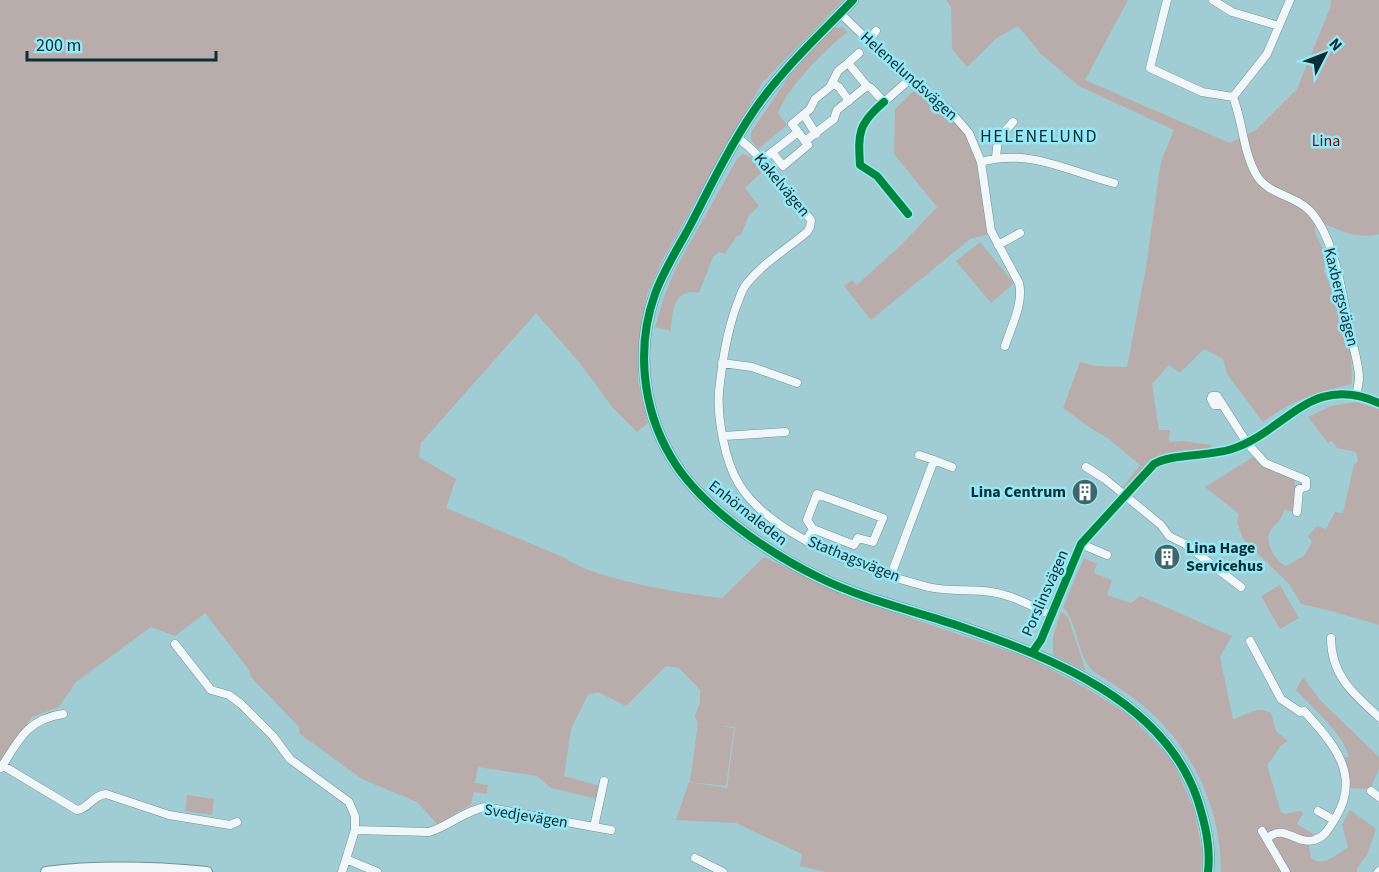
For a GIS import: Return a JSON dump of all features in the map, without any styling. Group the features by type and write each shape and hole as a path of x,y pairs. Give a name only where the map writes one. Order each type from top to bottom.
{"street":[{"name":"Enhörnaleden","path":"853,0 805,48 754,111 655,294 644,344 644,381 654,420 671,459 699,492 737,526 770,550 847,591 962,627 1032,653 1091,683 1133,710 1156,731 1191,781 1206,829 1210,855 1208,872"},
{"path":"1167,0 1150,68 1202,92 1233,97 1267,54 1290,0"},
{"path":"1213,0 1232,12 1279,26"},
{"name":"Helenelundsvägen","path":"840,13 909,80 957,117 969,133 981,162 991,231 1021,290 1005,346"},
{"path":"868,41 876,31"},
{"path":"772,152 783,166 808,145 792,124 804,116 815,99 832,83 838,71 859,53"},
{"path":"848,63 884,102 909,80"},
{"path":"832,83 839,87 849,100"},
{"path":"805,141 834,119 837,110 867,86"},
{"name":"Kaxbergsvägen","path":"1233,97 1251,163 1258,177 1266,186 1299,202 1310,211 1330,246 1359,377 1356,396"},
{"path":"804,116 816,134"},
{"path":"996,157 998,139 1013,122"},
{"path":"762,160 798,132"},
{"name":"Kakelvägen","path":"738,138 762,160 811,220 810,227 802,236"},
{"path":"981,162 996,157 1032,158 1114,183"},
{"path":"998,246 1020,233"},
{"name":"Stathagsvägen","path":"802,236 753,277 744,288 731,323 722,363 719,400 731,468 744,492 776,522 832,554 929,587 1003,594 1051,615"},
{"path":"722,363 752,367 797,383"},
{"name":"Porslinsvägen","path":"1032,653 1041,640 1082,544 1148,468 1159,461 1214,454 1247,443 1314,400 1340,394 1379,403"},
{"path":"1221,405 1228,411 1247,443 1265,463 1300,477 1294,481 1295,486 1299,489 1297,512"},
{"path":"724,436 785,432"},
{"path":"919,455 952,467"},
{"path":"891,575 934,460"},
{"path":"1086,467 1105,479 1161,525 1169,536 1185,544 1241,587"},
{"path":"817,494 883,518 873,542 858,538 854,545 813,529 807,520 817,494"},
{"path":"807,541 813,529"},
{"name":"Porslinsvägen","path":"1082,544 1107,555"},
{"path":"1331,638 1331,655 1342,681 1379,717"},
{"path":"1250,641 1281,699 1300,712 1304,711 1327,738 1339,756 1345,772 1346,792 1343,804 1325,834 1315,840 1304,840 1280,832 1273,833 1267,838"},
{"path":"175,644 211,690 229,695 241,704 273,736 290,759 343,796 353,808 355,830 342,872"},
{"path":"63,714 47,716 31,725 1,767 77,810 83,809 98,795 106,794 182,817 230,825 237,822"},
{"path":"594,827 604,781"},
{"path":"1371,791 1379,797"},
{"name":"Svedjevägen","path":"355,830 429,832 439,829 473,809 485,807 610,830"},
{"path":"1318,811 1334,820"},
{"path":"1262,831 1286,872"},
{"path":"695,858 723,872"},
{"path":"346,859 377,872"},
{"path":"46,872 129,867 207,872"}],"green space":[{"path":"0,0 843,0 762,83 663,259 647,294 638,346 638,382 648,423 637,432 613,408 579,362 536,313 421,443 419,457 456,479 446,508 596,573 663,589 722,598 764,557 845,596 1031,659 1088,689 1129,715 1171,758 1194,809 1203,856 1201,872 826,872 800,866 802,854 736,823 676,820 689,782 727,788 735,727 720,726 734,728 726,786 690,782 698,723 695,716 700,702 700,690 679,668 666,666 626,706 598,692 588,695 571,729 564,776 600,786 598,799 551,788 537,776 478,767 475,783 488,785 487,794 474,792 474,790 471,805 437,824 417,802 362,779 300,734 299,727 251,677 249,670 205,613 175,636 151,627 76,682 59,707 32,717 0,762"},
{"name":"Lina","path":"946,0 1128,0 1085,80 1230,143 1256,130 1297,89 1330,8 1331,0 1379,0 1379,234 1356,235 1320,222 1315,226 1315,233 1325,253 1324,272 1336,297 1351,354 1352,384 1306,398 1263,422 1227,374 1223,359 1204,349 1180,373 1169,365 1152,384 1159,430 1170,430 1169,442 1183,441 1211,445 1214,454 1163,459 1125,496 1120,491 1140,465 1109,439 1063,408 1080,362 1095,366 1127,367 1146,267 1161,161 1174,130 1079,86 1041,54 1018,26 997,38 967,67 952,49 951,7"},
{"path":"842,27 848,32 808,69 783,103 778,113 787,125 758,149 751,140 751,132 794,69 833,28"},
{"path":"915,90 945,113 969,141 978,166 989,234 970,239 871,320 844,286 852,280 857,285 901,245 937,207 894,154 895,109"},
{"path":"743,154 753,158 764,170 745,188 759,206 749,215 741,235 736,237 725,254 719,252 713,257 699,293 691,292 679,297 672,316 671,331 655,327 676,268 737,159"},
{"path":"980,242 1014,283 991,303 956,261"},
{"path":"1356,402 1379,409 1379,625 1301,604 1290,585 1243,539 1237,522 1239,514 1205,487 1258,454 1296,478 1294,483 1297,488 1297,512 1284,510 1271,530 1268,540 1274,555 1286,566 1304,556 1312,542 1308,536 1317,526 1326,529 1335,512 1343,513 1354,465 1358,461 1356,452 1337,448 1332,441 1328,443 1308,417 1331,406"},
{"path":"1084,558 1097,564 1094,573 1112,580 1107,595 1131,603 1140,596 1232,636 1220,657 1233,719 1257,710 1271,713 1276,731 1288,741 1281,746 1267,765 1281,812 1285,814 1300,811 1303,813 1297,824 1320,838 1308,841 1311,858 1316,861 1330,859 1348,847 1342,825 1350,810 1376,829 1367,855 1357,868 1357,872 1221,872 1220,849 1210,803 1191,762 1178,742 1146,708 1093,671 1083,656 1072,622 1063,607"},
{"path":"1280,585 1299,618 1280,629 1261,596"},
{"path":"1061,611 1068,617 1086,671 1053,655 1053,637"},
{"path":"1303,677 1320,700 1379,757 1379,769 1370,789 1346,788 1340,760 1349,756 1333,729 1296,690"},
{"path":"187,795 214,799 212,815 185,811"}],"cycle path":[{"path":"853,0 788,68 753,112 736,138 667,266 649,314 644,356 648,398 661,438 683,475 717,510 758,542 800,568 855,593 962,627 1032,653 1067,669 1131,709 1159,735 1181,764 1203,817 1209,853 1208,872"},
{"path":"884,102 864,123 859,145 860,165 877,176 908,214"},
{"path":"1032,653 1041,640 1081,544 1154,464 1171,458 1232,449 1251,441 1317,399 1335,395 1355,395 1379,403"}],"place":[{"name":"Lina Centrum","path":"1085,492"},
{"name":"Lina Hage Servicehus","path":"1167,557"}],"district":[{"name":"HELENELUND","path":"1039,136"}]}
